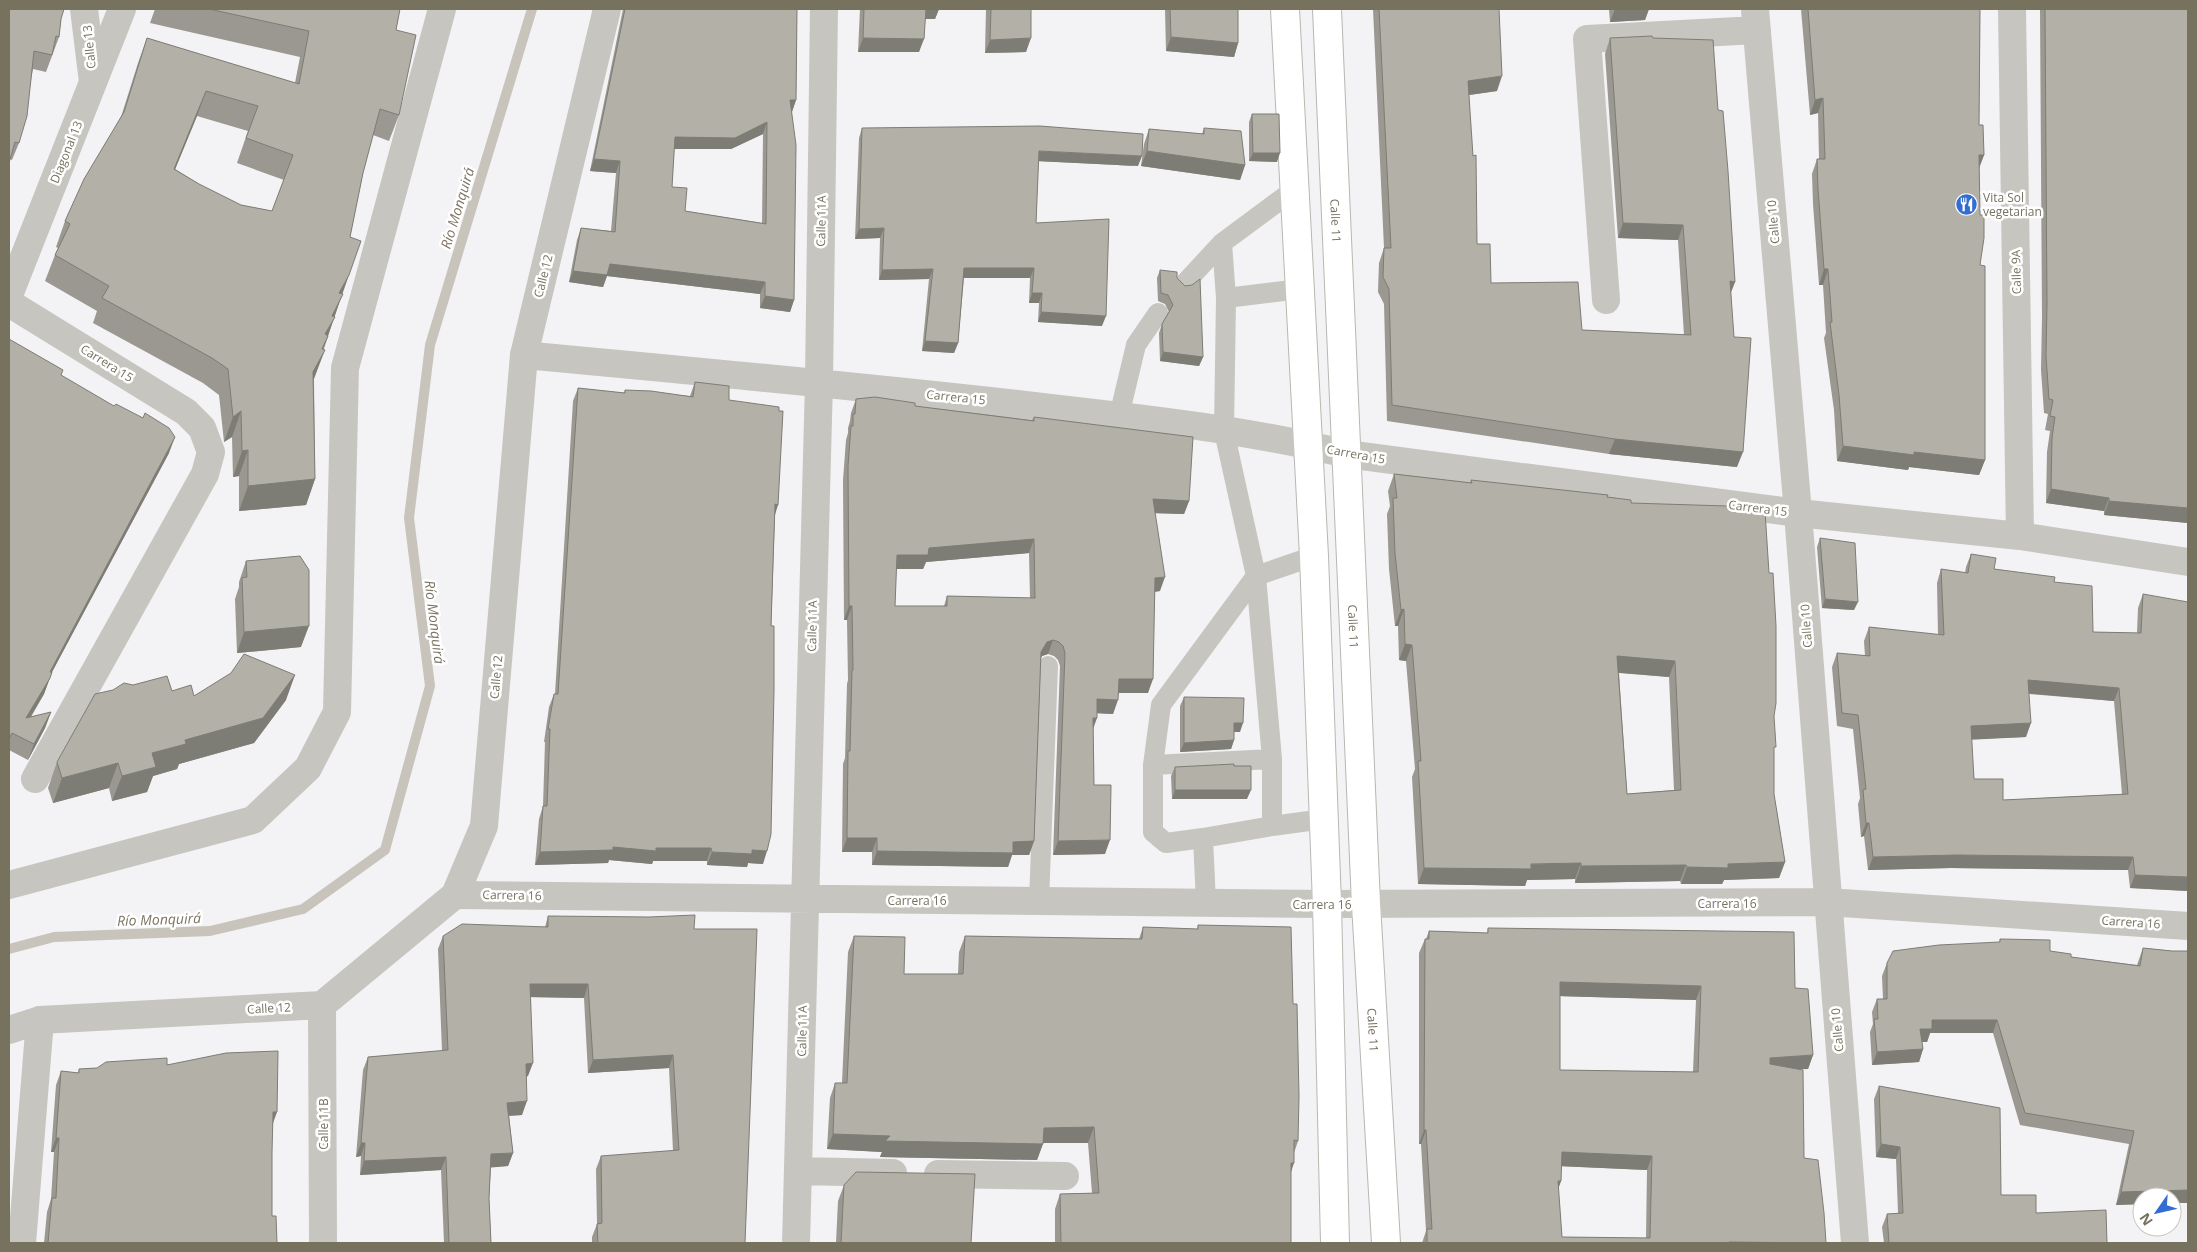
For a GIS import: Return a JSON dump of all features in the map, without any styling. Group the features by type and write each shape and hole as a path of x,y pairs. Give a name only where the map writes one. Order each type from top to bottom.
{"main road":[{"path":"1285,9 1314,556 1327,904 1335,1243"},
{"name":"Calle 11","path":"1328,9 1366,904 1386,1243"}],"street":[{"name":"Calle 13","path":"84,9 93,86"},
{"name":"Diagonal 13","path":"9,295 122,9"},
{"path":"9,885 253,820 308,768 337,712 345,368 442,9"},
{"name":"Calle 12","path":"9,1030 40,1020 322,1005 455,895 484,826 524,356 607,9"},
{"name":"Calle 11A","path":"796,1243 818,382 824,9"},
{"name":"Calle 9A","path":"2012,9 2020,536"},
{"path":"1606,300 1588,40 1756,19"},
{"name":"Calle 10","path":"1756,19 1798,513 1855,1243"},
{"name":"Carrera 15","path":"9,302 186,412 202,428 211,452 205,474 35,780"},
{"name":"Carrera 15","path":"524,356 818,382 1118,416 1224,431 1308,445 1346,454 1798,513 2020,536 2188,562"},
{"name":"Carrera 16","path":"455,895 1327,904 1827,902 2188,926"},
{"name":"Calle 11B","path":"322,1005 323,1243"},
{"path":"22,1243 40,1020"},
{"path":"799,1171 1065,1176"}],"lane":[{"path":"1185,283 1222,242 1295,189"},
{"path":"1222,242 1226,298 1224,431 1256,576 1272,759 1272,826"},
{"path":"1226,298 1300,289"},
{"path":"1118,416 1136,345 1158,314"},
{"path":"1314,556 1256,576 1161,705 1153,765 1153,832 1166,843 1324,819"},
{"path":"1038,901 1048,666"},
{"path":"1153,765 1272,759"},
{"path":"1203,838 1206,903"}],"building":[{"path":"9,9 64,9 59,37 56,36 52,55 34,51 27,116 19,143 15,142 9,163"},
{"path":"209,9 400,9 396,30 416,35 399,115 380,109 363,173 350,237 361,241 349,275 339,293 343,294 332,316 335,317 325,334 328,336 322,349 325,350 313,372 315,479 248,486 248,450 242,451 241,411 233,417 228,369 212,358 102,298 109,286 55,255 70,224 65,221 84,179 124,112 147,38 299,84 309,31","holes":["206,91 258,106 246,138 293,155 272,211 241,205 174,169"]},
{"path":"625,9 797,9 796,100 790,100 796,145 794,300 765,296 765,282 610,264 607,275 573,271 581,228 615,232 620,161 594,159","holes":["767,122 766,224 685,211 687,188 672,187 675,137 735,138"]},
{"path":"864,9 926,9 924,39 863,38"},
{"path":"991,9 1031,9 1031,38 990,40"},
{"path":"1170,9 1238,9 1238,43 1171,37"},
{"path":"1379,9 1499,9 1502,76 1468,81 1473,156 1476,155 1477,244 1490,244 1491,283 1578,282 1582,330 1691,335 1683,225 1623,223 1610,38 1652,36 1653,38 1713,40 1718,110 1723,111 1728,171 1735,282 1730,281 1734,337 1751,338 1743,452 1615,439 1392,405 1389,289 1383,277 1384,248 1391,248"},
{"path":"1808,9 1980,9 1979,125 1983,125 1984,155 1979,155 1980,215 1984,215 1984,238 1980,265 1985,266 1985,460 1914,452 1914,455 1843,446 1830,322 1832,322 1828,269 1824,269 1818,189 1817,159 1825,159 1823,98 1815,100"},
{"path":"2045,9 2188,9 2188,508 2109,501 2109,498 2051,489 2052,438 2055,417 2050,416 2053,400 2049,399 2046,356"},
{"path":"1252,114 1279,114 1280,153 1253,153"},
{"path":"1040,126 1143,134 1142,156 1039,151 1036,223 1109,219 1106,316 1041,312 1042,293 1032,293 1034,268 964,268 958,343 925,341 933,269 882,270 884,228 859,229 862,128"},
{"path":"1204,128 1241,131 1245,165 1147,151 1149,129 1204,134"},
{"path":"1160,270 1177,272 1177,278 1185,286 1192,285 1200,279 1203,357 1163,352 1162,324 1173,305 1168,295 1161,293"},
{"path":"9,339 63,370 61,375 114,406 116,404 143,418 145,413 169,428 175,437 50,672 52,672 50,678 26,718 51,712 34,744 12,733 9,739"},
{"path":"695,382 729,386 729,400 779,407 779,411 783,411 778,505 775,504 771,626 774,626 774,690 771,834 767,851 752,850 752,854 712,852 711,848 656,848 656,851 613,847 613,850 540,852 543,806 547,806 550,729 548,729 554,694 558,694 578,388 625,393 625,390 651,391 693,397"},
{"path":"875,397 915,403 915,406 1034,421 1034,417 1193,437 1189,501 1153,499 1165,577 1155,578 1153,679 1119,679 1118,700 1097,699 1097,718 1093,718 1094,785 1111,785 1110,840 1058,841 1065,653 1063,646 1053,640 1047,642 1041,652 1034,841 1013,842 1013,853 877,851 877,838 847,838 848,751 850,751 853,670 852,606 849,606 848,466 851,426 853,426 856,399","holes":["1034,539 1035,598 947,596 947,606 895,606 897,555 928,555 929,548"]},
{"path":"1394,474 1472,483 1471,480 1608,495 1607,497 1631,500 1631,503 1758,507 1760,510 1765,511 1769,573 1773,573 1776,626 1774,794 1785,862 1728,864 1728,868 1687,867 1686,865 1581,866 1581,863 1531,864 1531,869 1424,868 1418,761 1421,761 1412,645 1405,644 1404,609 1401,610 1395,553 1393,498 1397,498","holes":["1617,656 1675,661 1681,790 1627,794"]},
{"path":"1820,538 1855,543 1858,602 1825,599"},
{"path":"1971,554 1996,558 1994,569 2055,577 2054,582 2092,586 2093,632 2141,633 2143,594 2188,602 2188,877 2135,875 2133,857 1956,855 1873,857 1869,823 1866,823 1863,790 1866,789 1858,715 1842,713 1837,653 1870,656 1869,627 1944,635 1941,569 1968,573","holes":["2028,680 2119,688 2128,794 2003,800 2003,779 1974,779 1971,726 2031,723"]},
{"path":"300,556 309,570 309,626 244,632 242,578 247,577 246,561"},
{"path":"244,654 295,675 263,718 185,740 186,744 152,753 156,767 122,776 118,763 62,778 57,762 95,694 113,690 124,683 133,685 167,676 172,691 191,685 194,696 231,673"},
{"path":"1184,697 1244,698 1243,723 1234,723 1234,740 1184,743"},
{"path":"1234,764 1234,766 1251,766 1251,790 1175,790 1175,767"},
{"path":"695,915 694,929 757,929 745,1243 598,1243 597,1224 602,1223 601,1156 679,1150 673,1055 593,1060 588,984 530,984 533,1063 526,1064 527,1101 507,1103 513,1153 491,1154 489,1198 491,1243 449,1243 446,1157 364,1161 365,1143 361,1143 368,1057 448,1050 443,936 462,924 548,927 548,916 649,917"},
{"path":"1198,925 1291,927 1293,1004 1297,1004 1299,1096 1298,1141 1294,1140 1294,1163 1291,1163 1291,1243 1061,1243 1060,1194 1099,1193 1094,1127 1044,1128 1043,1144 885,1141 890,1136 833,1134 835,1083 847,1083 854,936 905,937 904,974 963,974 965,936 1142,939 1143,927 1198,929"},
{"path":"1488,928 1794,932 1795,988 1808,989 1813,1055 1770,1058 1770,1064 1803,1070 1804,1158 1818,1160 1826,1243 1427,1243 1427,1229 1432,1229 1426,1130 1424,1130 1425,939 1429,939 1429,931 1488,933","holes":["1560,982 1701,986 1698,1072 1560,1070","1562,1152 1652,1156 1650,1238 1562,1237 1558,1181 1561,1181"]},
{"path":"2000,939 2050,940 2050,951 2071,954 2071,957 2140,966 2143,948 2188,951 2188,1190 2182,1190 2182,1187 2132,1187 2132,1192 2121,1192 2134,1131 2025,1113 1997,1020 1932,1020 1932,1029 1920,1029 1923,1049 1877,1052 1874,1019 1878,1019 1877,999 1887,999 1887,963 1893,951 1939,945 2000,942"},
{"path":"278,1051 277,1112 273,1112 272,1153 272,1216 276,1216 277,1243 48,1243 52,1198 56,1198 59,1138 56,1138 61,1071 79,1073 79,1069 97,1068 106,1062 167,1058 167,1065 226,1053"},
{"path":"1879,1086 2000,1108 2001,1195 2036,1195 2036,1213 2106,1210 2107,1243 1889,1243 1887,1214 1903,1213 1900,1147 1881,1144"},
{"path":"856,1172 975,1174 971,1243 841,1243 844,1185"}],"waterway":[{"name":"Río Monquirá","path":"9,949 54,937 210,931 303,909 385,850 430,686 409,518 430,345 532,9"}],"place":[{"name":"Vita Sol vegetarian","path":"1967,204"}]}
